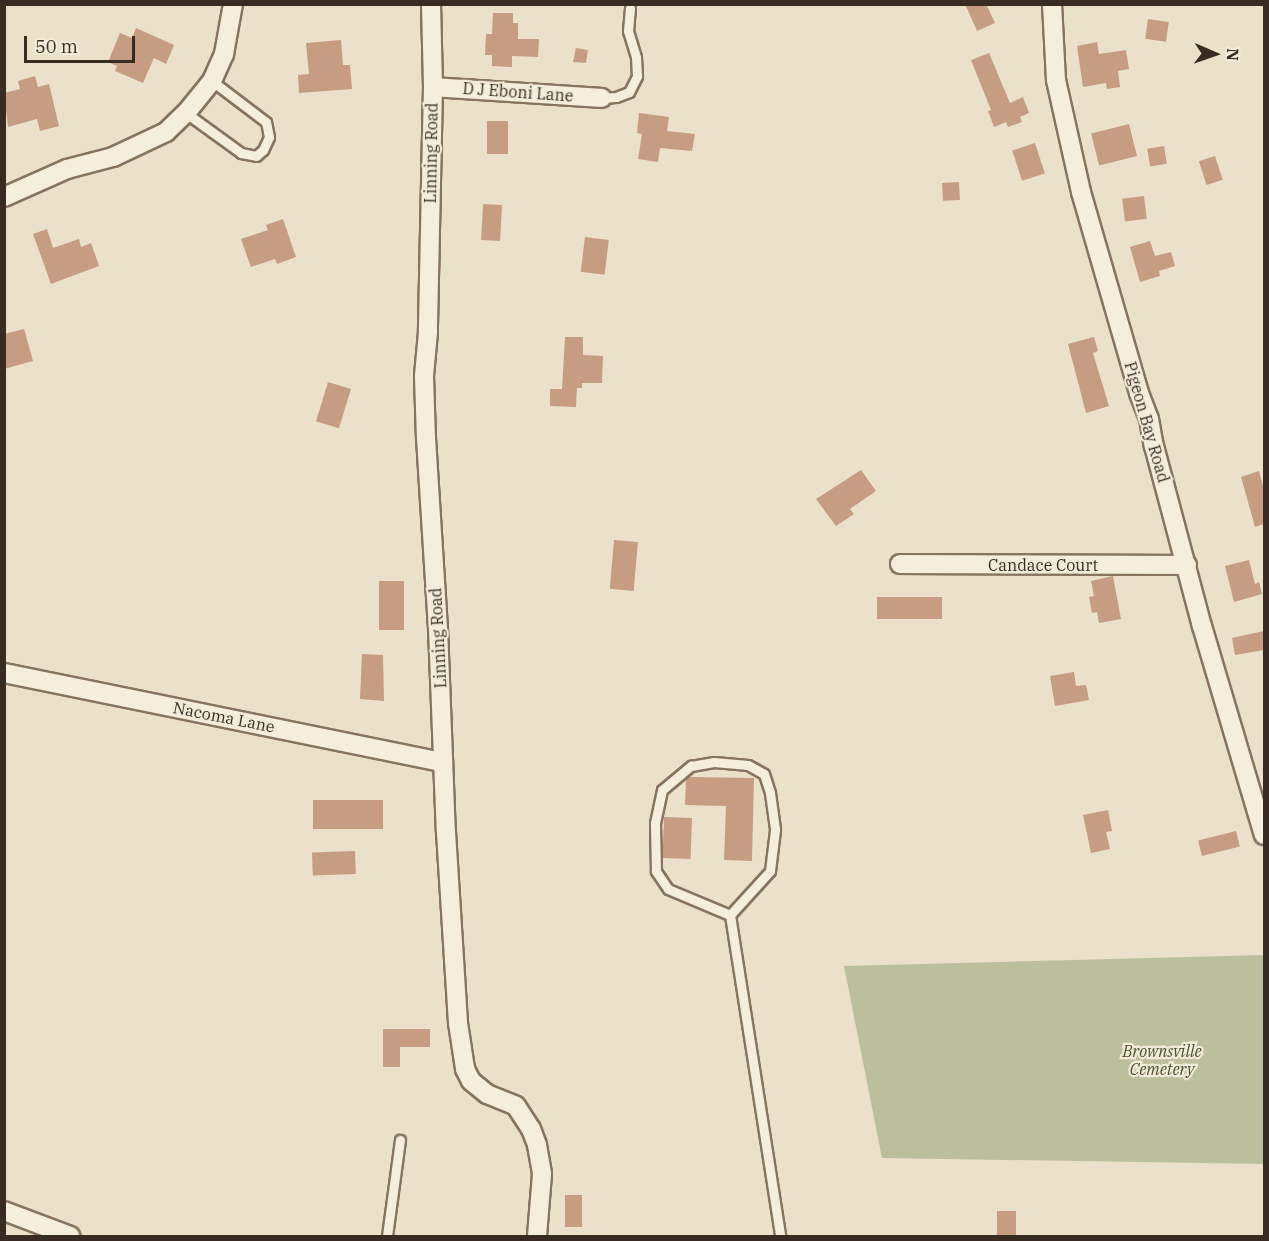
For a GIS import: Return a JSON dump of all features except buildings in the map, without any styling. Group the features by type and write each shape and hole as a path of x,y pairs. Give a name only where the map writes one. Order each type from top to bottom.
{"street":[{"path":"4,197 67,169 127,151 137,143 166,132 186,113 212,81 226,46 233,4"},
{"name":"Linning Road","path":"431,4 433,87 425,397 458,1023 465,1070 478,1088 516,1106 531,1129 537,1145 542,1174 537,1236"},
{"name":"Pigeon Bay Road","path":"1052,4 1056,80 1081,192 1139,393 1149,419 1161,475 1223,701 1264,835"},
{"name":"D J Eboni Lane","path":"433,87 602,98"},
{"name":"Candace Court","path":"900,564 1187,565"},
{"name":"Nacoma Lane","path":"4,673 443,762"},
{"path":"4,1211 42,1228 70,1236"}],"lane":[{"path":"602,98 616,97 629,92 637,76 636,57 628,31 630,8"},
{"path":"186,113 241,153 256,156 263,150 269,137 266,122 212,81"},
{"path":"714,762 748,765 764,774 770,793 775,830 770,871 730,915 668,889 656,871 655,823 662,790 691,766 714,762"},
{"path":"730,915 780,1236"},
{"path":"387,1236 400,1140"}],"green space":[{"name":"Brownsville Cemetery","path":"1264,955 1264,1164 882,1158 844,966"}]}
